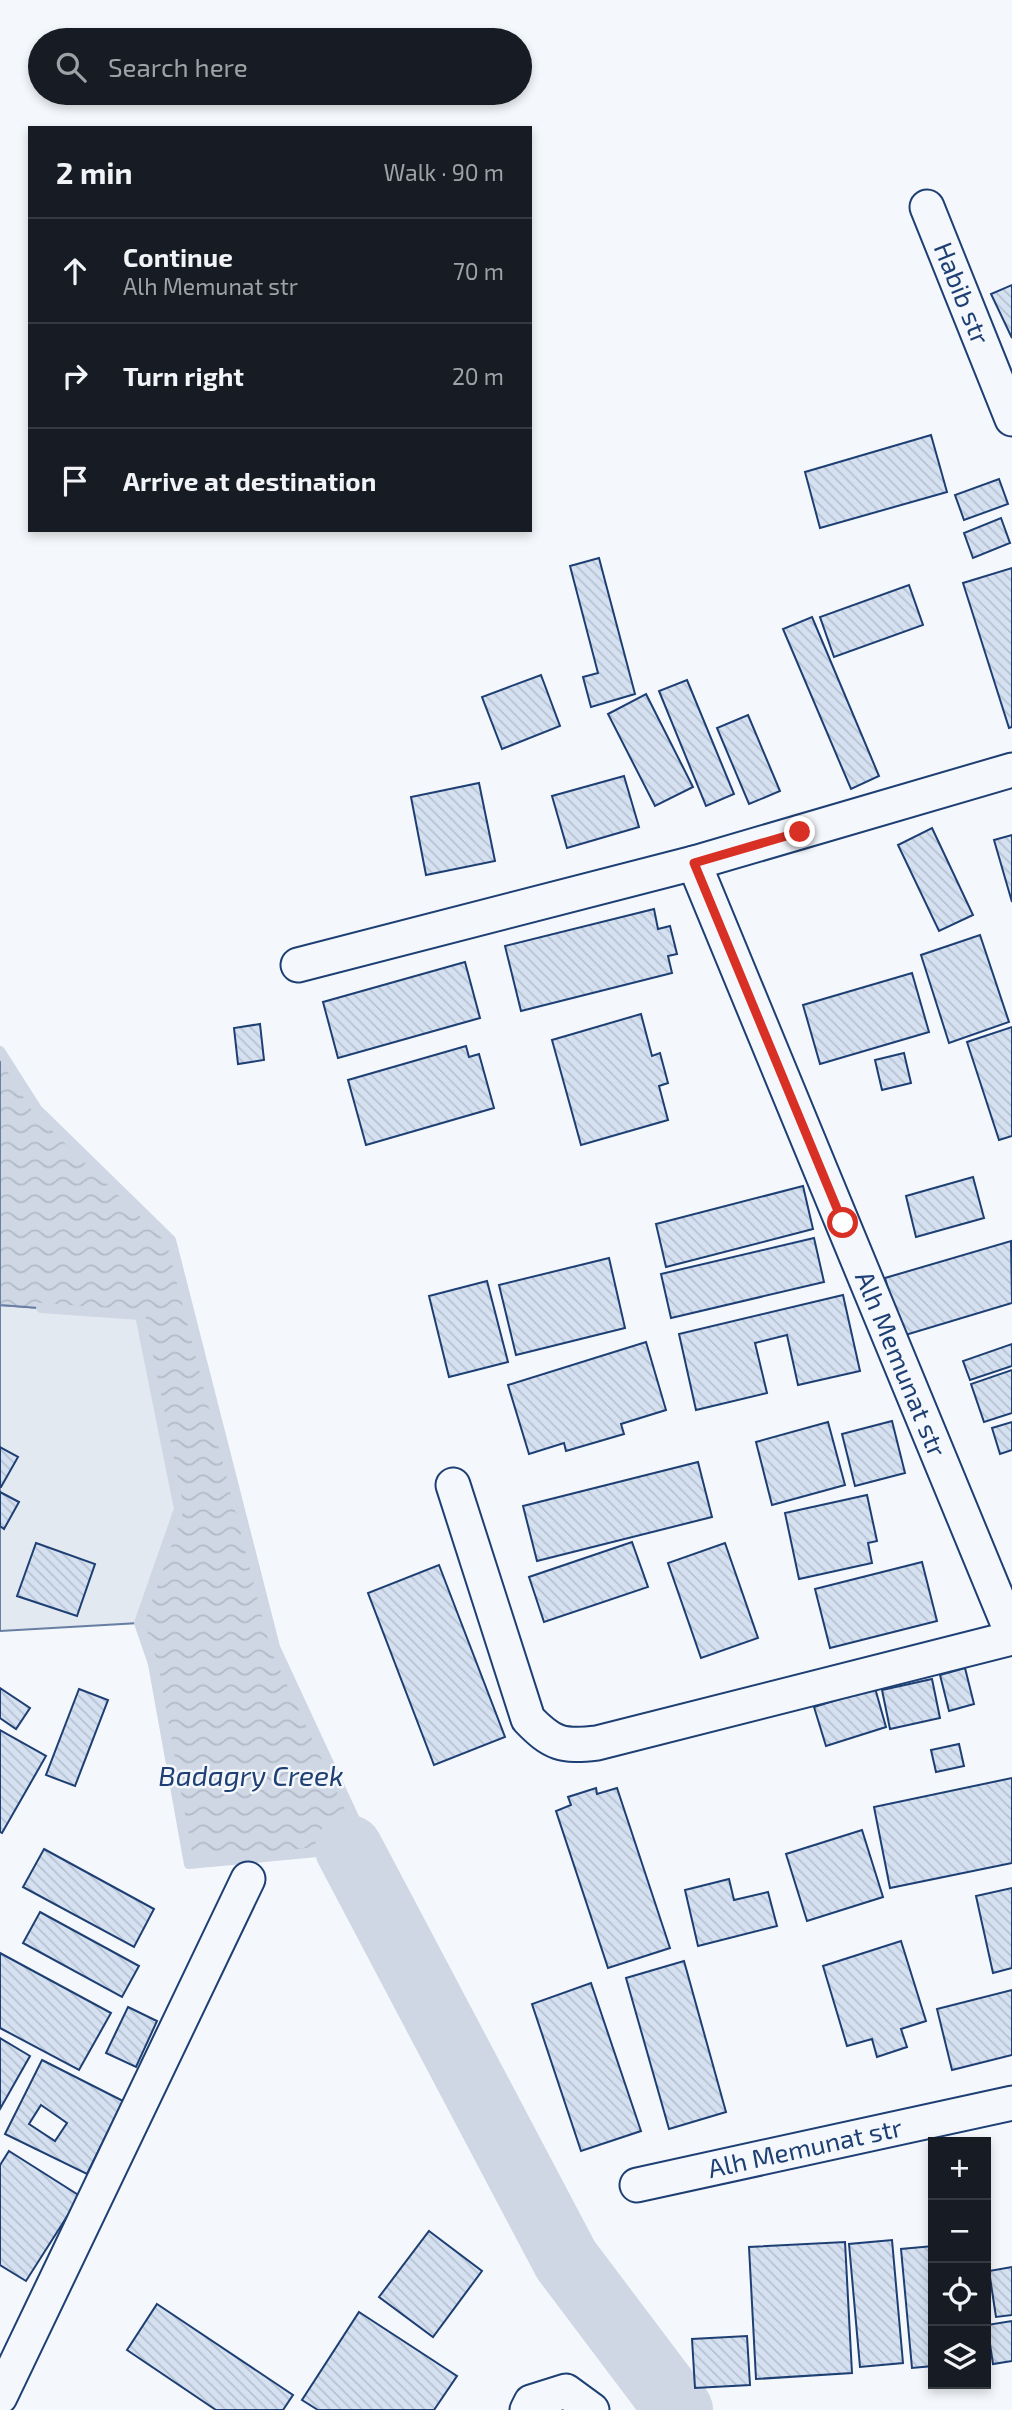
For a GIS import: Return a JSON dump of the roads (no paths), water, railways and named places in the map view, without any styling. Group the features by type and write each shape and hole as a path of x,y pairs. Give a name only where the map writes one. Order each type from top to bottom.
{"street":[{"name":"Habib str","path":"927,207 1012,419"},
{"path":"298,965 694,863 1012,770"},
{"name":"Alh Memunat str","path":"694,863 1012,1636"},
{"path":"453,1485 527,1719 547,1739 570,1746 597,1743 1012,1636"},
{"path":"0,2398 248,1879"},
{"name":"Alh Memunat str","path":"637,2185 1012,2103"},
{"path":"527,2410 531,2402 566,2390 592,2410"}],"water":[{"name":"Badagry Creek","path":"0,1051 37,1109 171,1240 275,1647 371,1854 349,1849 189,1864 153,1664 139,1623 179,1509 141,1316 0,1305"}],"waterway":[{"path":"0,1051 37,1109 171,1240 275,1647 371,1854 349,1849 189,1864 153,1664 139,1623 179,1509 140,1315 41,1308"},
{"path":"349,1849 566,2260 679,2410"}]}
